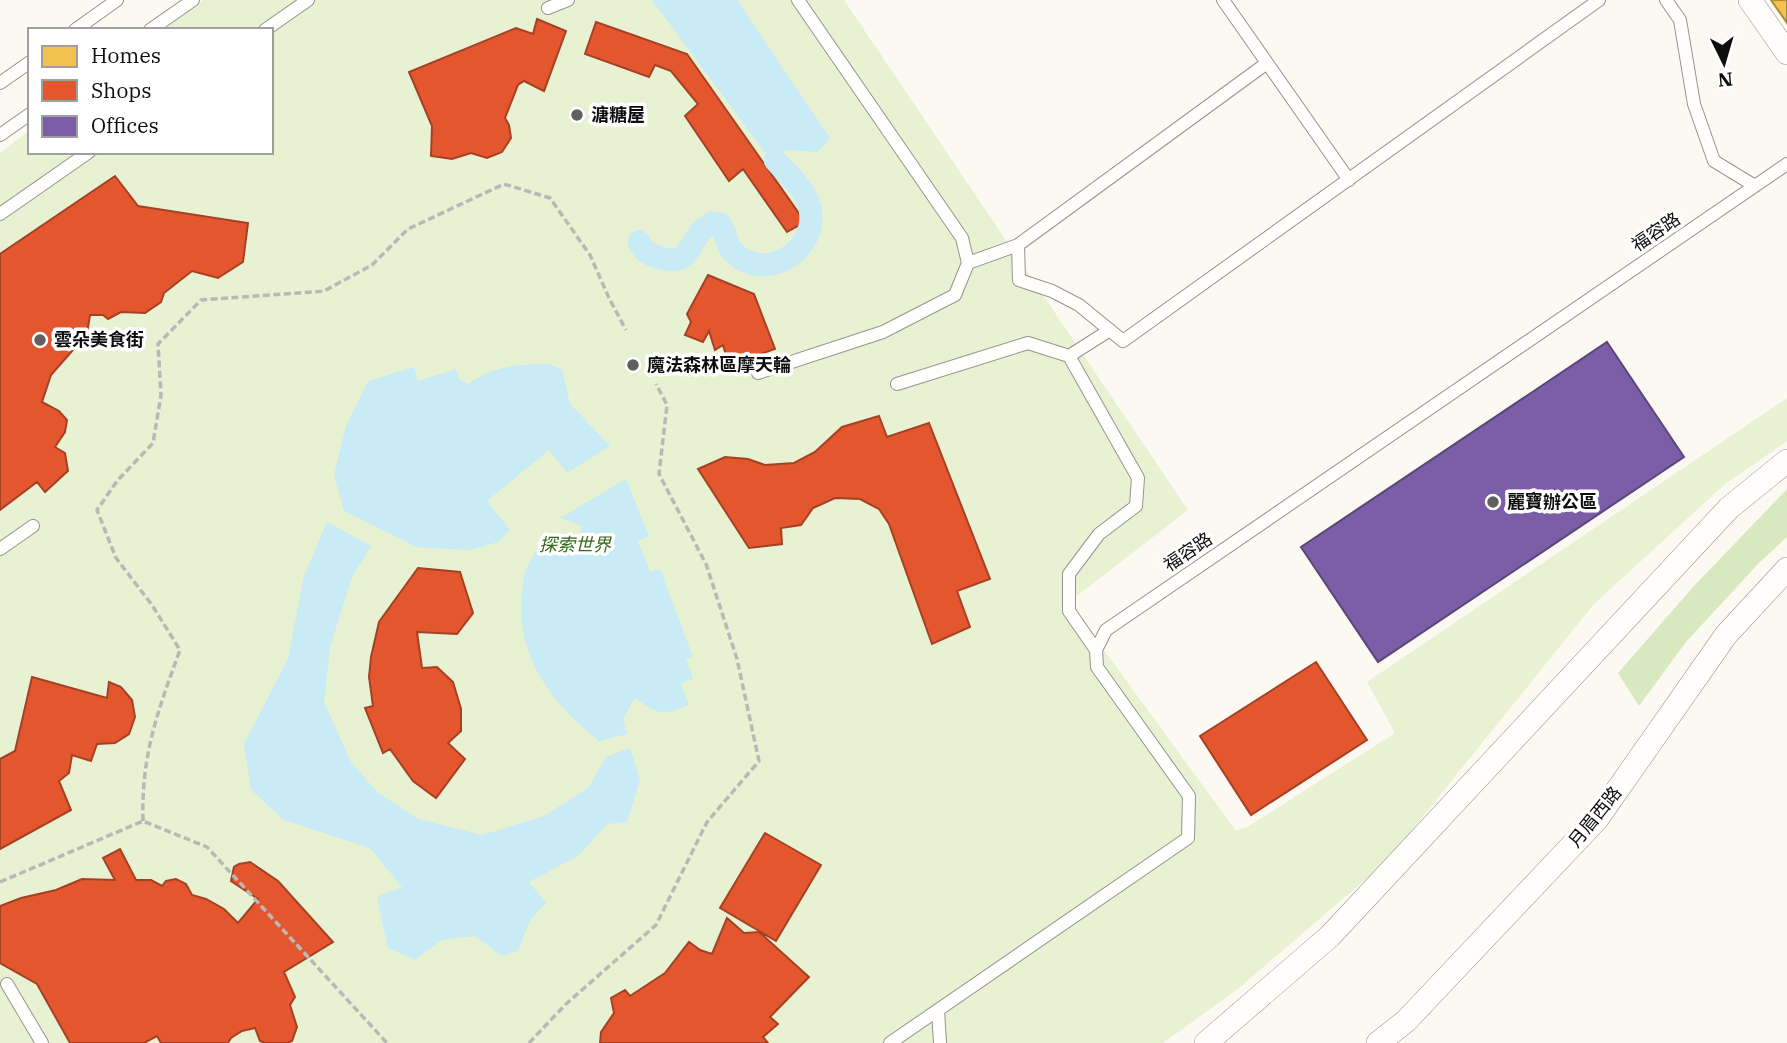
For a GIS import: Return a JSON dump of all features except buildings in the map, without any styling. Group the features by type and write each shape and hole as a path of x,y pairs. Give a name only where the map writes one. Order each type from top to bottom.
{"street":[{"path":"1750,0 1787,53"},
{"path":"1206,1043 1330,936 1728,508 1787,461"},
{"name":"月眉西路","path":"1378,1043 1406,1021 1597,819 1726,635 1787,569"}],"lane":[{"path":"78,28 117,0"},
{"path":"153,28 193,0"},
{"path":"268,28 308,0"},
{"path":"548,8 568,0"},
{"path":"758,373 883,332 955,295 968,263 962,237 798,0"},
{"path":"1223,0 1349,180"},
{"path":"1018,245 1019,279 1052,291 1079,305 1123,341 1599,0"},
{"path":"1666,0 1680,20 1694,104 1714,161 1755,186"},
{"path":"0,83 28,63"},
{"path":"968,263 1018,245 1267,63"},
{"path":"0,135 28,115"},
{"path":"0,214 86,154"},
{"name":"福容路","path":"1096,650 1106,630 1787,164"},
{"path":"1069,356 1110,330"},
{"path":"890,1043 1188,838 1189,796 1097,667 1096,650 1069,611 1069,574 1099,534 1136,506 1138,478 1069,356 1028,343 897,384"},
{"path":"0,549 33,526"},
{"path":"7,984 42,1043"},
{"path":"938,1010 940,1043"}],"path":[{"path":"142,821 141,787 154,719 180,650 152,606 116,558 97,510 117,481 153,443 161,395 158,344 201,300 324,290 372,265 408,229 504,184 550,198 590,255 626,330"},
{"path":"529,1043 566,1004 656,925 706,822 759,761 737,659 706,564 659,474 667,405 656,384"},
{"path":"0,882 142,821 207,847 387,1043"}],"green space":[{"name":"探索世界","path":"203,0 844,0 1188,510 1069,602 1236,831 1249,826 1395,733 1367,682 1787,398 1787,441 1724,485 1594,604 1387,861 1238,989 1163,1043 0,1043 0,153 28,132 28,154 273,154 273,28 166,28"},
{"path":"1787,489 1787,537 1759,563 1686,642 1639,706 1618,673 1693,587"}],"water":[{"path":"652,0 737,0 830,138 818,152 786,150 772,162"},
{"path":"548,364 562,369 570,404 610,446 567,473 549,450 487,501 510,530 498,542 470,550 417,547 344,511 334,475 346,426 368,381 414,367 418,381 456,369 460,380 468,384 487,373 506,367"},
{"path":"626,479 649,536 638,541 650,572 660,569 693,657 686,659 693,679 681,683 689,705 660,712 635,698 623,719 627,734 599,741 566,711 540,677 524,638 521,617 523,583 525,572 540,543 575,549 582,526 560,518"},
{"path":"327,522 371,546 352,577 330,647 324,702 351,762 377,792 418,819 482,835 544,816 588,788 606,757 630,748 640,780 627,822 607,824 578,856 529,882 546,903 530,920 518,951 502,956 475,936 442,940 415,960 388,948 377,897 402,887 370,848 284,820 251,790 244,744 288,659 304,576"}],"waterway":[{"path":"639,242 651,254 670,260 676,259 685,254 700,232 712,223 720,224 731,250 747,261 761,265 787,258 806,238 810,209 801,189 775,160"}],"place":[{"name":"溏糖屋","path":"577,115"},
{"name":"雲朵美食街","path":"40,340"},
{"name":"魔法森林區摩天輪","path":"633,365"},
{"name":"麗寶辦公區","path":"1493,502"}]}
